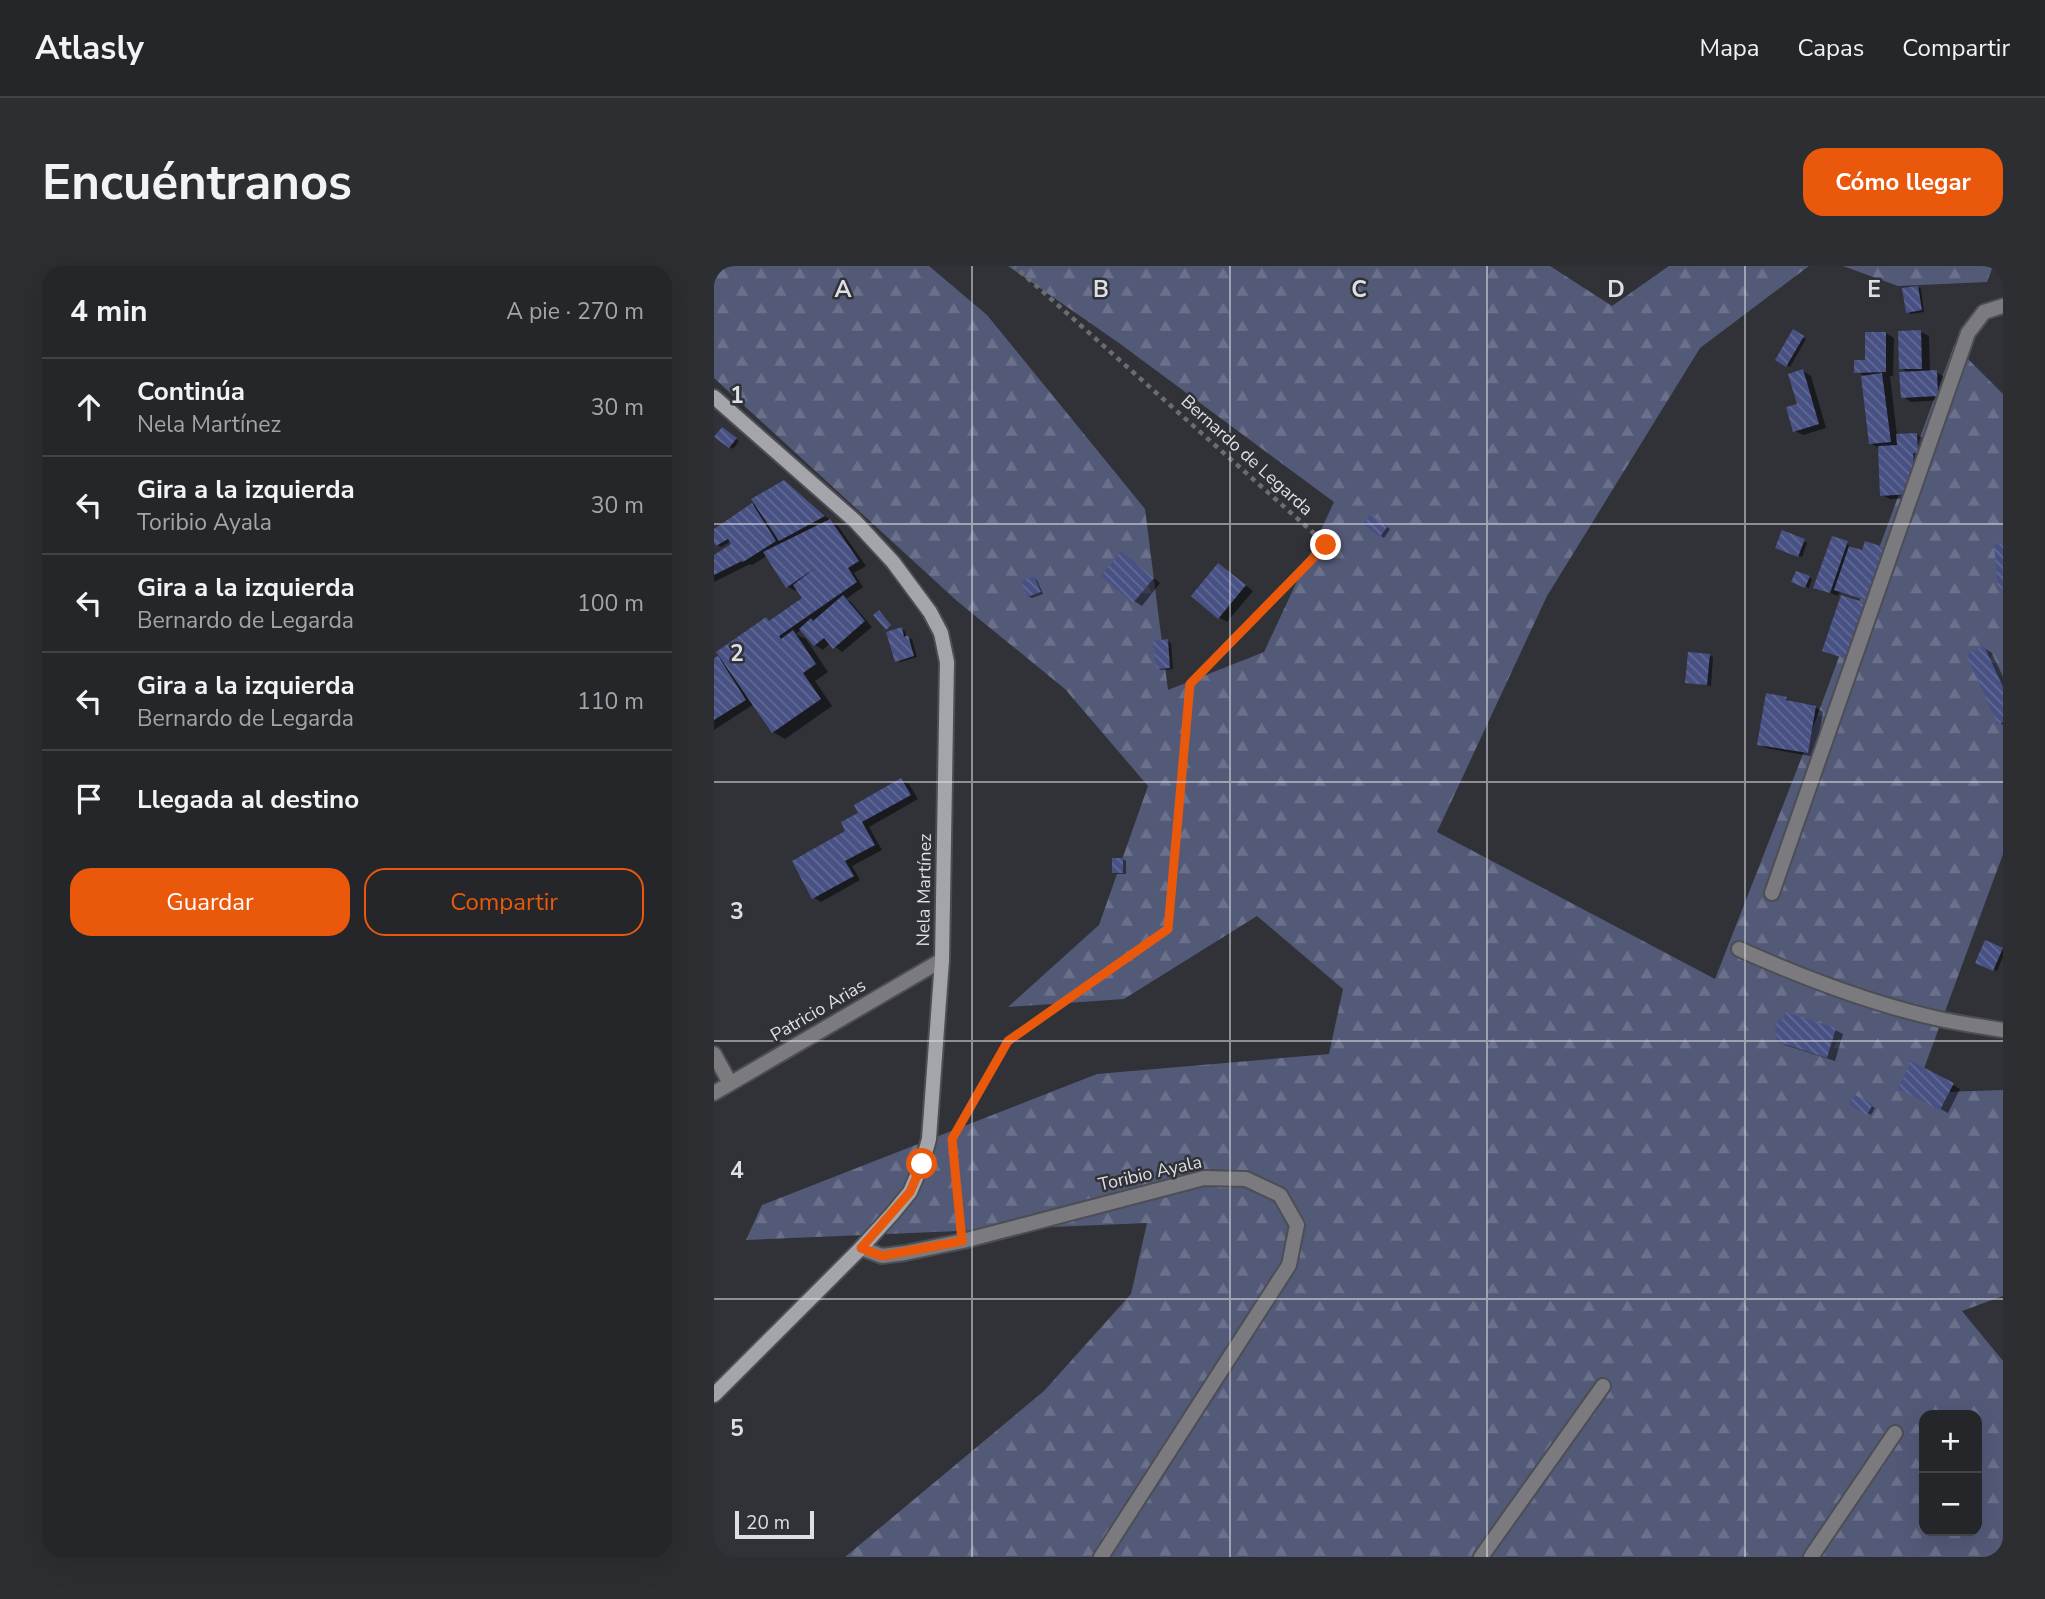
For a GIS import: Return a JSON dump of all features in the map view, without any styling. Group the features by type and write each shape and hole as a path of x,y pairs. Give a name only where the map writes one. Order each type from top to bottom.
{"main road":[{"name":"Nela Martínez","path":"714,397 855,521 893,562 921,599 941,633 947,662 942,960 929,1139 922,1164 910,1192 861,1248 714,1395"}],"street":[{"path":"1772,894 1968,333 1984,312 2003,306"},
{"path":"1739,949 1810,979 1874,1000 1943,1019 2003,1030"},
{"name":"Patricio Arias","path":"714,1093 942,960"},
{"path":"714,1054 730,1083"},
{"name":"Toribio Ayala","path":"861,1248 882,1256 962,1241 1204,1178 1246,1179 1280,1195 1297,1225 1289,1265 1101,1557"},
{"path":"1481,1557 1603,1386"},
{"path":"1811,1557 1895,1433"}],"path":[{"name":"Bernardo de Legarda","path":"962,1241 952,1139 1008,1041 1168,929 1190,684 1326,545 1014,266"}],"green space":[{"path":"714,266 929,266 987,315 1145,509 1168,690 1264,652 1334,502 1119,343 1008,266 1550,266 1612,306 1669,266 1809,266 1700,348 1547,596 1437,832 1715,979 1805,749 1954,345 2003,394 2003,854 1915,1093 2003,1090 2003,1296 1962,1311 2003,1361 2003,1557 845,1557 1044,1391 1131,1294 1147,1223 746,1240 762,1205 1097,1074 1329,1054 1343,989 1257,916 1124,999 1008,1007 1099,925 1148,786 1065,689 957,601 714,378"},
{"path":"1843,266 1993,266 1987,282 1898,286"}],"building":[{"path":"1918,286 1922,310 1906,313 1902,288"},
{"path":"1793,329 1804,336 1786,367 1775,360"},
{"path":"1921,330 1922,369 1899,369 1898,331"},
{"path":"1865,332 1886,332 1886,372 1854,373 1854,360 1865,360"},
{"path":"1803,369 1819,424 1793,432 1786,407 1797,404 1788,374"},
{"path":"1937,370 1938,396 1901,398 1899,372"},
{"path":"1882,373 1891,442 1869,444 1861,376"},
{"path":"722,427 737,438 729,448 714,437"},
{"path":"1917,433 1918,453 1913,453 1914,476 1909,476 1910,494 1880,496 1878,446 1897,445 1896,434"},
{"path":"784,480 825,516 779,541 751,499"},
{"path":"752,503 776,541 743,562 714,575 714,555 731,544 728,539 716,546 714,529"},
{"path":"1371,514 1388,526 1380,537 1363,524"},
{"path":"830,519 859,561 848,568 857,582 779,636 781,639 793,630 816,664 803,673 821,699 772,733 716,652 766,617 769,621 802,598 793,585 815,568 786,588 763,552"},
{"path":"1782,530 1805,539 1798,557 1775,548"},
{"path":"1832,536 1848,541 1830,593 1813,588"},
{"path":"1865,541 1886,548 1868,601 1834,590 1849,546 1862,550"},
{"path":"2003,543 2003,589 1998,589 1994,544"},
{"path":"1121,551 1154,578 1133,603 1101,576"},
{"path":"1218,563 1246,585 1218,619 1191,596"},
{"path":"1796,571 1810,576 1805,588 1791,582"},
{"path":"1034,576 1041,592 1027,597 1021,581"},
{"path":"843,595 865,621 833,649 824,638 814,646 799,629 811,618 813,621"},
{"path":"1841,595 1869,604 1849,660 1822,651"},
{"path":"879,610 891,625 886,630 873,615"},
{"path":"902,627 904,637 908,635 914,656 895,662 886,632"},
{"path":"1168,639 1170,668 1156,669 1153,641"},
{"path":"1984,646 2003,687 2003,722 1998,725 1966,655"},
{"path":"1688,652 1710,654 1707,685 1685,683"},
{"path":"718,656 746,700 714,720 714,658"},
{"path":"1766,693 1816,706 1808,753 1757,745"},
{"path":"901,778 911,795 862,822 875,845 845,861 854,876 812,899 792,861 845,831 841,822 858,813 854,805"},
{"path":"1112,858 1123,858 1123,873 1112,873"},
{"path":"1985,940 2003,948 1993,971 1975,963"},
{"path":"1785,1012 1836,1028 1827,1058 1775,1041 1778,1032 1774,1031 1778,1019 1783,1021"},
{"path":"1911,1061 1954,1083 1940,1110 1898,1089"},
{"path":"1855,1095 1873,1104 1867,1115 1849,1105"}],"route":[{"path":"922,1164 910,1192 861,1248 882,1256 962,1241 952,1139 1008,1041 1168,929 1190,684 1326,545"}]}
